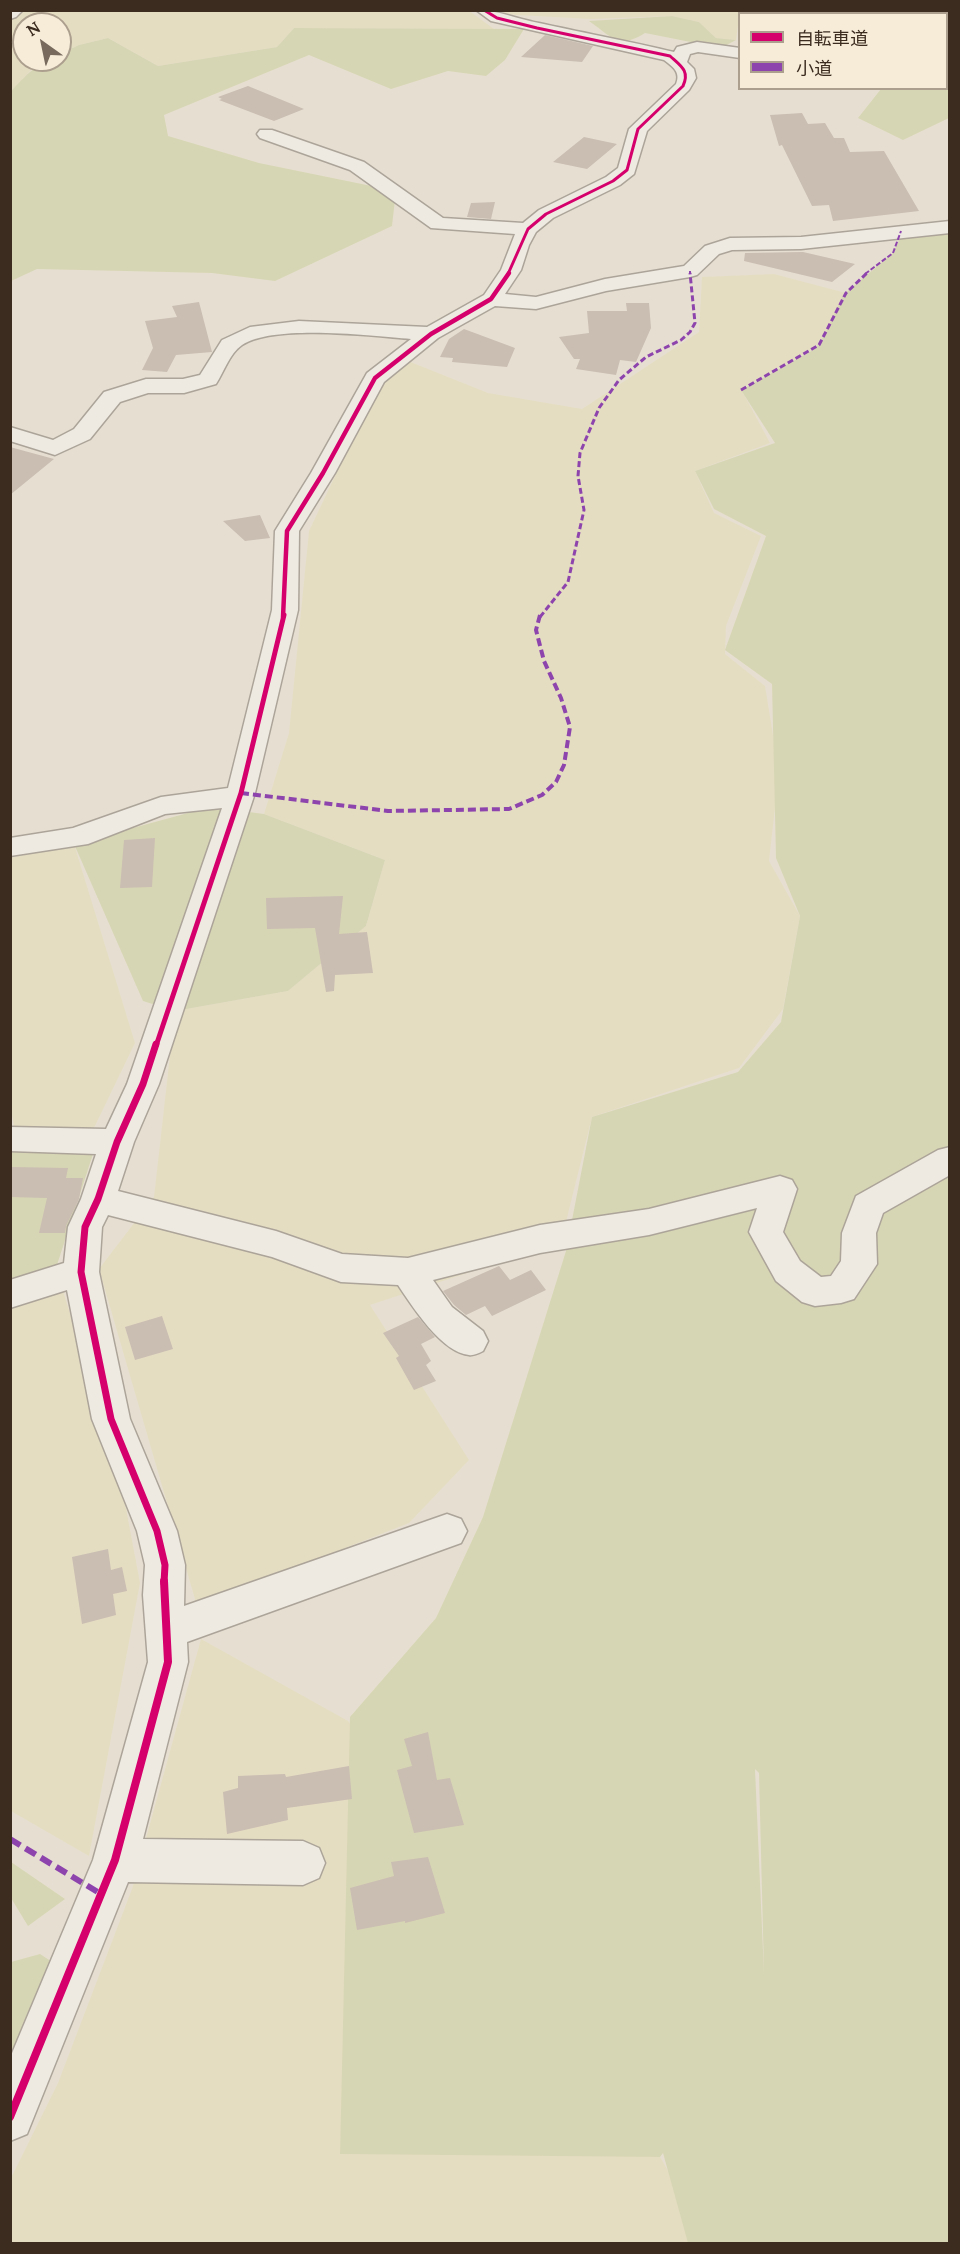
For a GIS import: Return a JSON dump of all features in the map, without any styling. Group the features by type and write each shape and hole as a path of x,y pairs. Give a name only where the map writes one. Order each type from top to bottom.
{"street":[{"path":"10,14 15,10"},
{"path":"10,2117 115,1860 168,1662 163,1595 165,1565 157,1531 111,1419 81,1272 85,1227 142,1084 241,794 285,610 287,531 323,473 375,378 431,334 491,299 511,270 519,245 528,229 546,214 613,181 627,170 638,129 683,86 687,78 685,69 670,56 537,28 497,18 484,10"},
{"path":"678,63 683,51 697,47 736,49"},
{"path":"266,134 357,166 438,224 528,229"},
{"path":"491,299 536,303 605,285 690,271 712,250 730,244 801,243 950,226"},
{"path":"10,434 54,448 82,434 112,397 146,386 184,386 208,379 232,342 247,334 290,328 431,334"},
{"path":"10,847 78,837 161,806 223,799 241,794"},
{"path":"10,1139 117,1142"},
{"path":"98,1199 276,1245 341,1268 408,1272 540,1239 649,1222 780,1189 766,1232 788,1271 815,1292 841,1289 859,1264 859,1233 868,1205 950,1159"},
{"path":"10,1294 81,1272"},
{"path":"408,1272 439,1317 470,1341"},
{"path":"166,1630 447,1531"},
{"path":"115,1860 303,1863"}],"shaded area":[{"path":"468,10 494,29 294,28 277,47 158,66 108,38 72,48 72,12 12,12 12,72 29,72 11,91 11,11"},
{"path":"496,11 740,11 738,12 736,40 716,38 699,22 672,16 591,19 498,14"},
{"path":"774,274 846,293 825,334 814,349 741,389 770,443 695,471 714,513 761,536 726,626 725,654 765,686 779,772 769,861 800,916 783,1009 739,1068 592,1117 561,1242 370,1305 469,1460 409,1523 197,1606 99,1269 154,1197 175,1011 288,991 366,926 385,860 264,814 289,733 309,531 380,381 408,361 488,393 582,409 699,332 702,277"},
{"path":"74,844 135,1043 93,1130 14,1126 10,1104 10,858"},
{"path":"63,1291 119,1471 140,1583 89,1856 11,1811 10,1304"},
{"path":"201,1639 348,1721 656,2150 685,2200 695,2243 11,2243 10,2180 58,2083 132,1889"}],"green space":[{"path":"949,11 949,118 903,140 858,118 880,90 948,90 948,12 848,12"},
{"path":"672,16 699,22 716,38 736,40 721,48 645,33 628,41 621,41 589,21"},
{"path":"294,28 524,29 505,60 486,76 448,71 391,89 309,55 164,115 168,136 259,163 396,191 392,226 275,281 212,273 37,269 11,281 11,91 27,75 31,72 72,72 72,48 108,38 158,66 277,47"},
{"path":"949,233 949,2243 688,2243 663,2153 660,2157 340,2154 350,1717 436,1618 483,1517 566,1251 592,1117 738,1072 781,1022 800,916 776,858 772,684 725,650 766,536 714,509 695,471 775,443 741,390 815,349 825,334 843,295 893,253 902,234","holes":["755,1769 759,1773 764,1973"]},
{"path":"210,807 264,814 385,860 366,926 288,991 175,1011 143,1001 74,844"},
{"path":"11,1142 93,1154 55,1271 11,1283"},
{"path":"11,1862 65,1899 28,1926 11,1898"},
{"path":"40,1954 57,1965 11,2091 11,1962"}],"building":[{"path":"545,35 593,46 582,62 521,57"},
{"path":"248,86 304,109 274,121 219,100 222,99 218,97"},
{"path":"802,113 808,124 825,123 834,138 844,138 850,152 884,151 919,211 833,221 829,205 812,206 782,145 779,146 770,115"},
{"path":"584,137 617,144 587,169 553,162"},
{"path":"495,202 491,219 467,217 471,203"},
{"path":"803,252 855,264 832,282 744,261 745,253"},
{"path":"199,302 212,352 176,355 167,372 142,370 153,348 145,321 177,317 172,306"},
{"path":"626,303 649,303 651,328 636,362 620,360 616,375 576,369 580,359 574,359 559,337 589,333 587,311 627,311"},
{"path":"464,329 515,348 507,367 452,362 453,358 440,357 449,339"},
{"path":"10,447 54,459 10,495"},
{"path":"260,515 270,538 245,541 223,521"},
{"path":"155,838 152,887 120,888 124,840"},
{"path":"343,896 339,934 367,932 373,973 335,975 334,991 326,992 315,928 267,929 266,898"},
{"path":"10,1167 68,1168 66,1178 83,1178 79,1199 65,1233 39,1233 47,1198 10,1197"},
{"path":"499,1266 510,1280 531,1270 546,1290 492,1316 485,1306 466,1315 443,1291"},
{"path":"162,1316 173,1349 135,1360 125,1327"},
{"path":"418,1317 435,1337 421,1344 431,1361 426,1365 436,1381 414,1390 396,1358 399,1356 383,1333"},
{"path":"108,1549 111,1570 122,1567 127,1591 113,1594 116,1615 82,1624 72,1557"},
{"path":"428,1732 437,1780 450,1778 464,1825 414,1833 397,1770 412,1766 404,1739"},
{"path":"349,1766 352,1799 287,1808 288,1820 227,1834 223,1792 238,1788 238,1776 285,1774 286,1777"},
{"path":"428,1857 445,1913 405,1923 405,1921 357,1930 350,1888 394,1876 391,1862"}],"marked path":[{"path":"741,390 819,345 846,293 871,269 893,253 901,231"},
{"path":"241,793 388,811 509,809 542,795 556,782 564,765 570,727 561,698 544,661 536,630 541,613 568,582 576,552 584,510 578,476 580,453 599,408 619,380 646,357 681,340 690,332 695,323 690,271"},
{"path":"10,1839 101,1894"}],"cycle path":[{"path":"10,2117 115,1860 168,1662 163,1595 165,1565 157,1531 111,1419 81,1272 85,1227 98,1199 117,1142 143,1084 241,793 285,610 287,531 323,473 375,378 431,334 491,299 511,270 519,245 528,229 546,214 613,181 627,170 638,129 683,86 687,78 685,69 670,56 537,28 497,18 484,10"}]}
